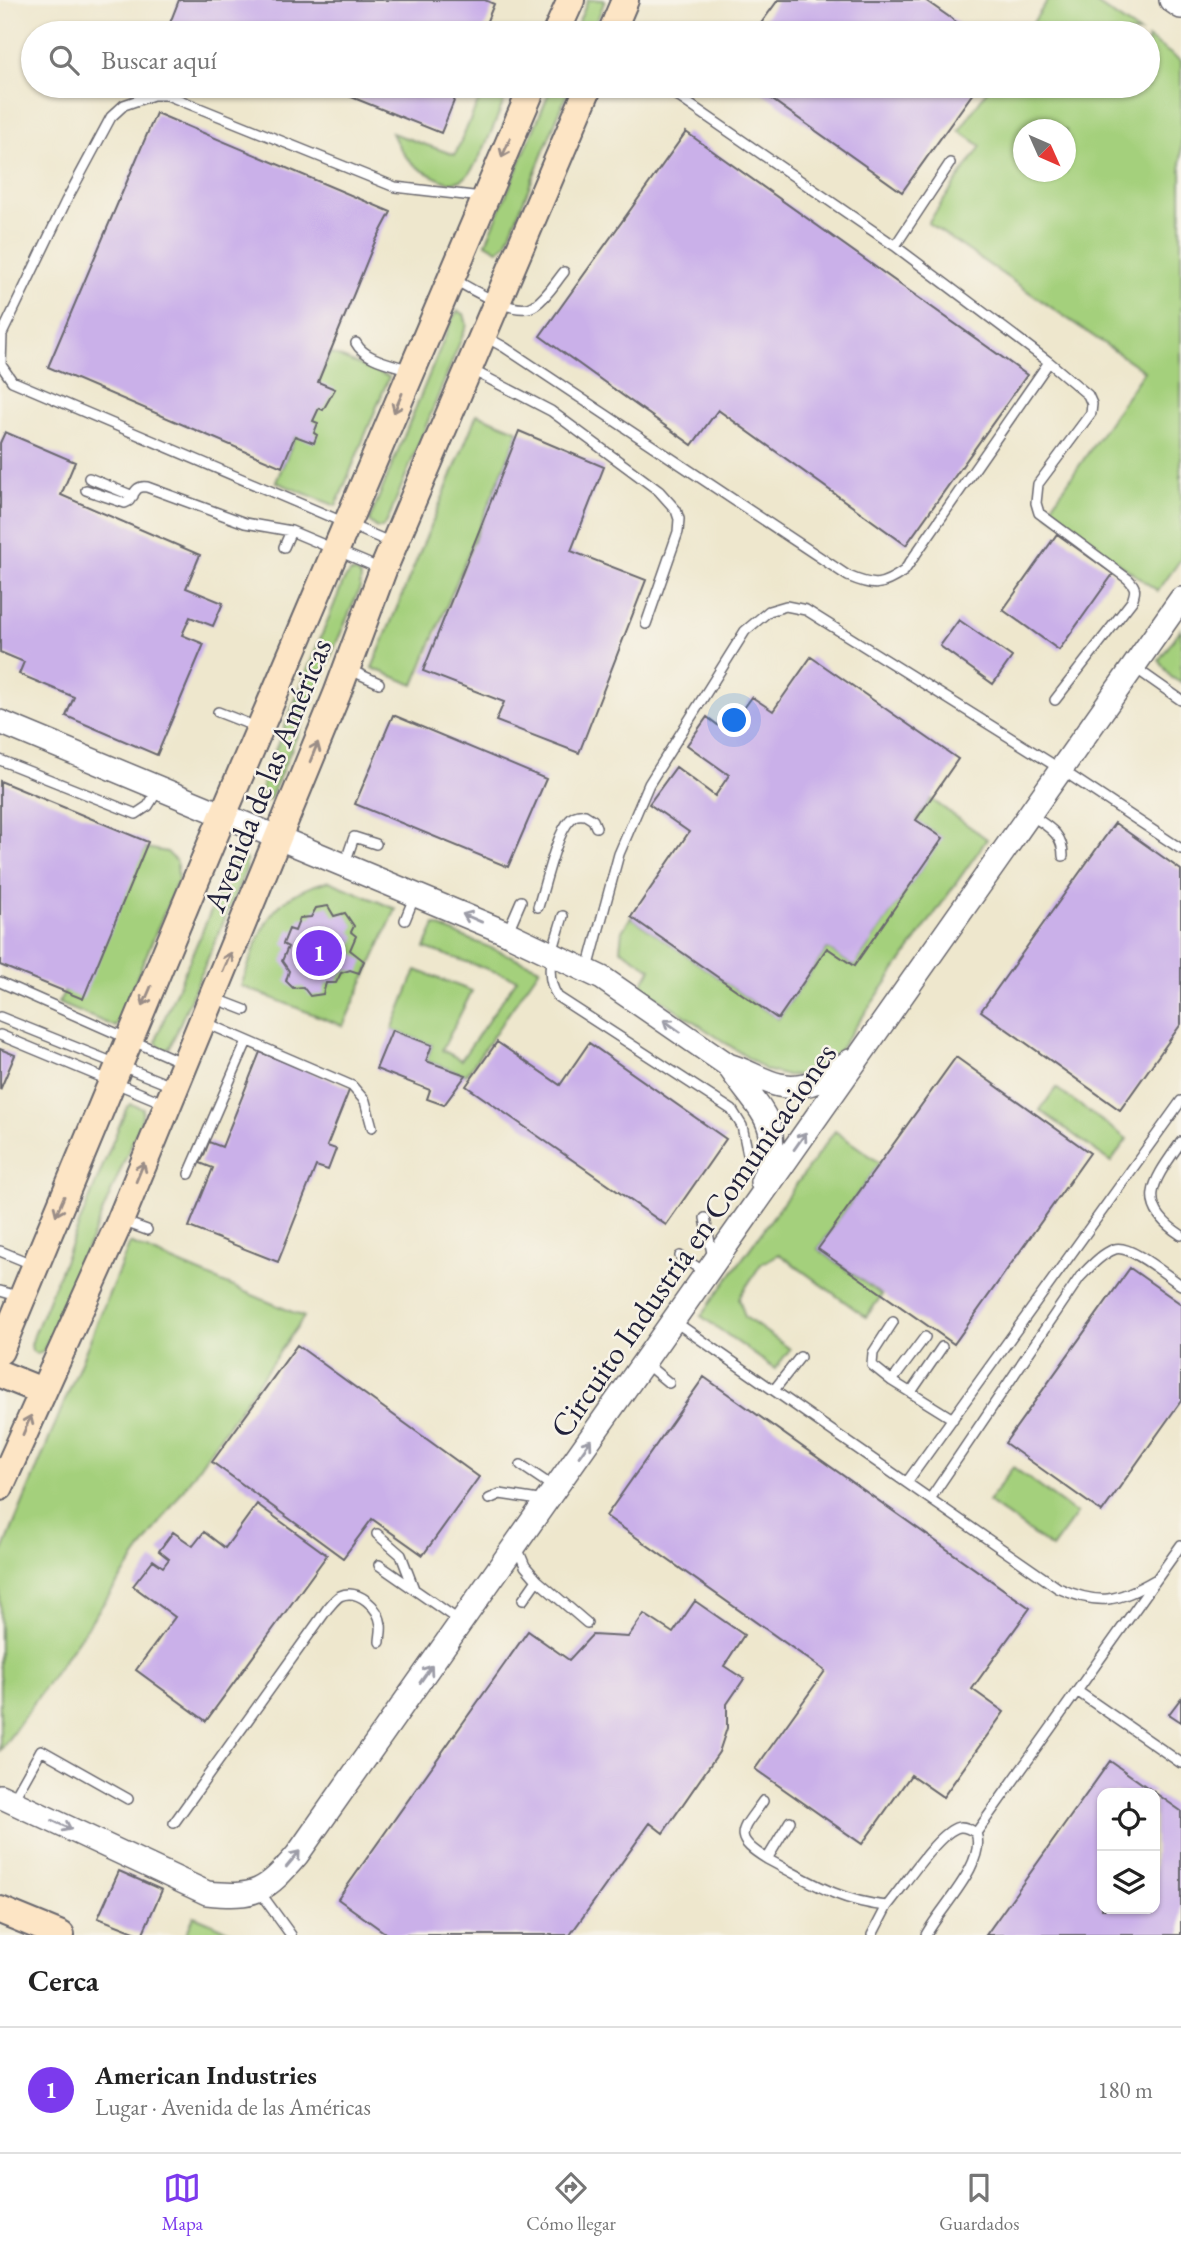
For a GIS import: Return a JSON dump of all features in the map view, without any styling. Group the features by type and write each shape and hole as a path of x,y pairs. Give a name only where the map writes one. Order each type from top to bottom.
{"main road":[{"path":"616,21 625,0"},
{"path":"560,21 567,3"},
{"name":"Avenida de las Américas","path":"0,1351 11,1294 36,1265 223,815 528,98"},
{"name":"Avenida de las Américas","path":"0,1487 120,1221 279,837 383,570 584,98"},
{"path":"0,1374 42,1391"},
{"path":"0,1910 61,1935"}],"street":[{"path":"1171,0 1181,7"},
{"name":"Circuito Industria en Comunicaciones","path":"248,1893 276,1879 297,1855 1181,599"},
{"path":"0,722 507,933 602,978 728,1065 764,1113 771,1129 772,1152 770,1163 745,1220"},
{"path":"728,1065 747,1070 779,1085 799,1086 831,1075 863,1051"},
{"path":"6,1799 207,1893 248,1893"}],"lane":[{"path":"144,98 124,105 111,117 66,201 2,334 1,365 12,381 395,544"},
{"path":"174,98 395,187 484,197"},
{"path":"680,98 895,246 1049,362 1088,395 1092,404 1091,413 1038,484 1036,494 1039,513 1128,579 1135,585 1136,591 1132,601 1055,700"},
{"path":"895,246 950,163"},
{"path":"450,278 496,301 522,310 534,307 564,272"},
{"path":"482,335 848,576 868,584 885,584 904,571 1049,362"},
{"path":"356,344 358,349 368,355 411,370"},
{"path":"469,368 551,411 659,491 676,510 679,519 678,533 646,624"},
{"path":"89,478 133,496"},
{"path":"86,490 118,502 129,502 141,486 147,487 245,523 291,531 383,570"},
{"path":"284,547 291,531"},
{"path":"588,971 619,854 649,784 745,631 769,611 786,606 806,610 1062,770 1181,849"},
{"path":"1133,667 1181,700"},
{"path":"347,668 379,683"},
{"path":"218,712 261,729"},
{"path":"0,760 136,814 148,806 159,788"},
{"path":"538,907 567,822 572,817 585,814 593,820 596,827"},
{"path":"1031,814 1057,834 1063,845 1063,856"},
{"path":"344,865 354,836 376,844"},
{"path":"405,920 415,894"},
{"path":"507,933 521,901"},
{"path":"563,916 552,954 549,980 558,997 732,1110 742,1126 748,1159 772,1152"},
{"path":"0,982 129,1041 176,1085"},
{"path":"207,1009 245,1010"},
{"path":"207,1009 247,1041 352,1086 365,1101 372,1127"},
{"path":"0,1017 116,1073 176,1085"},
{"path":"0,1035 116,1073 176,1085"},
{"path":"189,1174 247,1041"},
{"path":"907,1482 1181,1101"},
{"path":"1181,1142 1160,1172 1153,1187 1152,1201 1161,1220 1181,1235"},
{"path":"680,1256 710,1269 705,1218"},
{"path":"120,1221 147,1230"},
{"path":"930,1499 1080,1277 1100,1258 1116,1248 1127,1249 1181,1285"},
{"path":"0,1251 36,1265"},
{"path":"674,1321 1058,1588 1079,1597 1099,1601 1114,1600 1155,1580"},
{"path":"893,1322 871,1359 872,1365 892,1381 953,1419"},
{"path":"892,1381 925,1337"},
{"path":"911,1392 942,1348"},
{"path":"774,1390 800,1357"},
{"path":"644,1363 669,1383"},
{"path":"521,1465 552,1495"},
{"path":"489,1499 500,1494 552,1495"},
{"path":"377,1534 401,1555 415,1590"},
{"path":"516,1545 525,1566 537,1580 587,1623"},
{"path":"926,1935 975,1860 979,1848 976,1833 1181,1545"},
{"path":"379,1565 462,1623"},
{"path":"523,1600 537,1580"},
{"path":"174,1823 328,1608 339,1597 352,1594 364,1599 376,1610 382,1625 380,1642"},
{"path":"1077,1690 1181,1763"},
{"path":"6,1799 41,1750 128,1799"},
{"path":"763,1801 742,1831 749,1848 829,1892 852,1901 887,1906"},
{"path":"767,1859 790,1821"},
{"path":"872,1935 887,1906 946,1835 956,1828 964,1827 976,1833"},
{"path":"248,1893 291,1935"}],"green space":[{"path":"588,0 605,0 597,21 579,21"},
{"path":"1048,0 1091,0 1122,21 1034,21"},
{"path":"1160,46 1181,61 1181,559 1158,591 1047,513 1144,371 928,223 981,146 959,131 982,98 1160,98"},
{"path":"480,98 505,98 482,152 468,175 461,180 453,182 438,179 417,167 407,158 392,133 455,155"},
{"path":"547,98 565,98 506,244 498,250 486,243"},
{"path":"458,311 464,314 467,325 387,522 382,528 377,528 369,521 453,317"},
{"path":"330,353 389,377 336,506 276,482"},
{"path":"477,414 519,431 414,685 372,668"},
{"path":"351,572 358,573 361,578 360,588 270,799 266,800 261,793 263,780 344,580"},
{"path":"1181,629 1181,683 1171,677 1159,660"},
{"path":"931,799 987,839 835,1056 822,1067 804,1076 783,1075 766,1070 641,986 651,969 620,949 622,931 631,917 778,1019 827,948 854,966 942,838 916,820"},
{"path":"146,848 167,852 177,862 178,880 116,1027 58,1003"},
{"path":"242,857 246,860 246,869 170,1047 161,1049 156,1042 159,1031 229,869 236,858"},
{"path":"329,881 396,909 343,1026 241,986 261,932 279,906 291,896"},
{"path":"435,925 540,968 466,1075 426,1061 432,1045 392,1030 416,970 472,991 442,1050 461,1060 517,979 425,948"},
{"path":"1056,1088 1127,1139 1111,1162 1040,1110"},
{"path":"130,1104 143,1108 141,1122 43,1352 37,1354 32,1351 31,1345 34,1335"},
{"path":"835,1131 880,1163 818,1249 882,1295 866,1317 779,1254 761,1264 739,1298 745,1317 790,1349 775,1369 701,1316"},
{"path":"130,1243 304,1317 0,1751 0,1558"},
{"path":"1013,1467 1077,1514 1052,1548 988,1502"},
{"path":"194,1916 239,1935 186,1935"}],"building":[{"path":"179,0 485,0 494,4 487,21 171,21"},
{"path":"778,0 925,0 955,21 763,21"},
{"path":"354,98 455,98 441,133"},
{"path":"770,98 969,98 902,192"},
{"path":"156,113 391,212 374,244 318,382 335,389 323,410 319,408 313,421 318,423 314,443 295,436 282,467 48,367"},
{"path":"686,132 1027,375 906,545 718,410 692,445 540,336"},
{"path":"519,431 604,467 571,551 646,580 579,753 496,721 504,702 423,671"},
{"path":"5,432 75,462 61,495 200,555 186,588 223,603 213,626 190,617 182,635 204,644 157,755 66,716 74,697 19,674 24,662 0,652 0,443"},
{"path":"1057,534 1113,574 1059,650 1003,610"},
{"path":"959,620 1012,657 993,684 940,646"},
{"path":"811,657 958,759 916,820 943,838 854,966 827,948 778,1019 631,917 689,832 649,804 676,767 715,796 729,775 687,745 707,717 727,732 752,697 773,711"},
{"path":"393,715 546,779 508,867 355,804"},
{"path":"0,781 148,842 83,999 0,965"},
{"path":"1115,823 1181,870 1181,1024 1120,1110 981,1011"},
{"path":"328,906 334,916 345,913 354,926 351,932 356,936 350,950 364,961 359,973 350,970 341,973 336,983 326,983 323,994 310,996 303,987 293,988 286,981 289,971 282,961 288,947 283,944 289,929 295,931 300,918 311,917 316,908"},
{"path":"392,1030 432,1045 426,1061 466,1075 444,1105 427,1099 430,1090 376,1069"},
{"path":"497,1042 560,1085 589,1043 726,1139 666,1225 466,1086"},
{"path":"0,1049 15,1055 0,1090"},
{"path":"260,1052 350,1088 327,1146 336,1149 328,1170 316,1166 278,1262 189,1227 213,1168 200,1163 209,1142 222,1147"},
{"path":"956,1057 1090,1153 954,1344 818,1249"},
{"path":"1130,1268 1181,1304 1181,1401 1102,1512 1005,1443"},
{"path":"297,1345 479,1477 423,1555 372,1519 343,1558 212,1462"},
{"path":"704,1377 1030,1608 972,1689 1004,1712 943,1797 911,1775 862,1844 755,1769 825,1671 606,1516"},
{"path":"257,1504 327,1555 206,1721 136,1670 175,1617 133,1586 153,1560 163,1567 169,1559 159,1551 173,1532 193,1546 204,1532 225,1548"},
{"path":"695,1601 744,1635 724,1666 744,1679 727,1704 727,1728 719,1752 663,1833 650,1823 570,1935 388,1935 338,1899 528,1631 569,1660 592,1635 628,1637 644,1614 673,1633"},
{"path":"1181,1698 1181,1722 1169,1714"},
{"path":"1110,1761 1148,1788 1097,1788 1097,1914 1160,1914 1160,1796 1181,1811 1181,1935 986,1935"},
{"path":"119,1871 162,1890 142,1935 98,1918"}],"place":[{"name":"American Industries","path":"319,953"}]}
